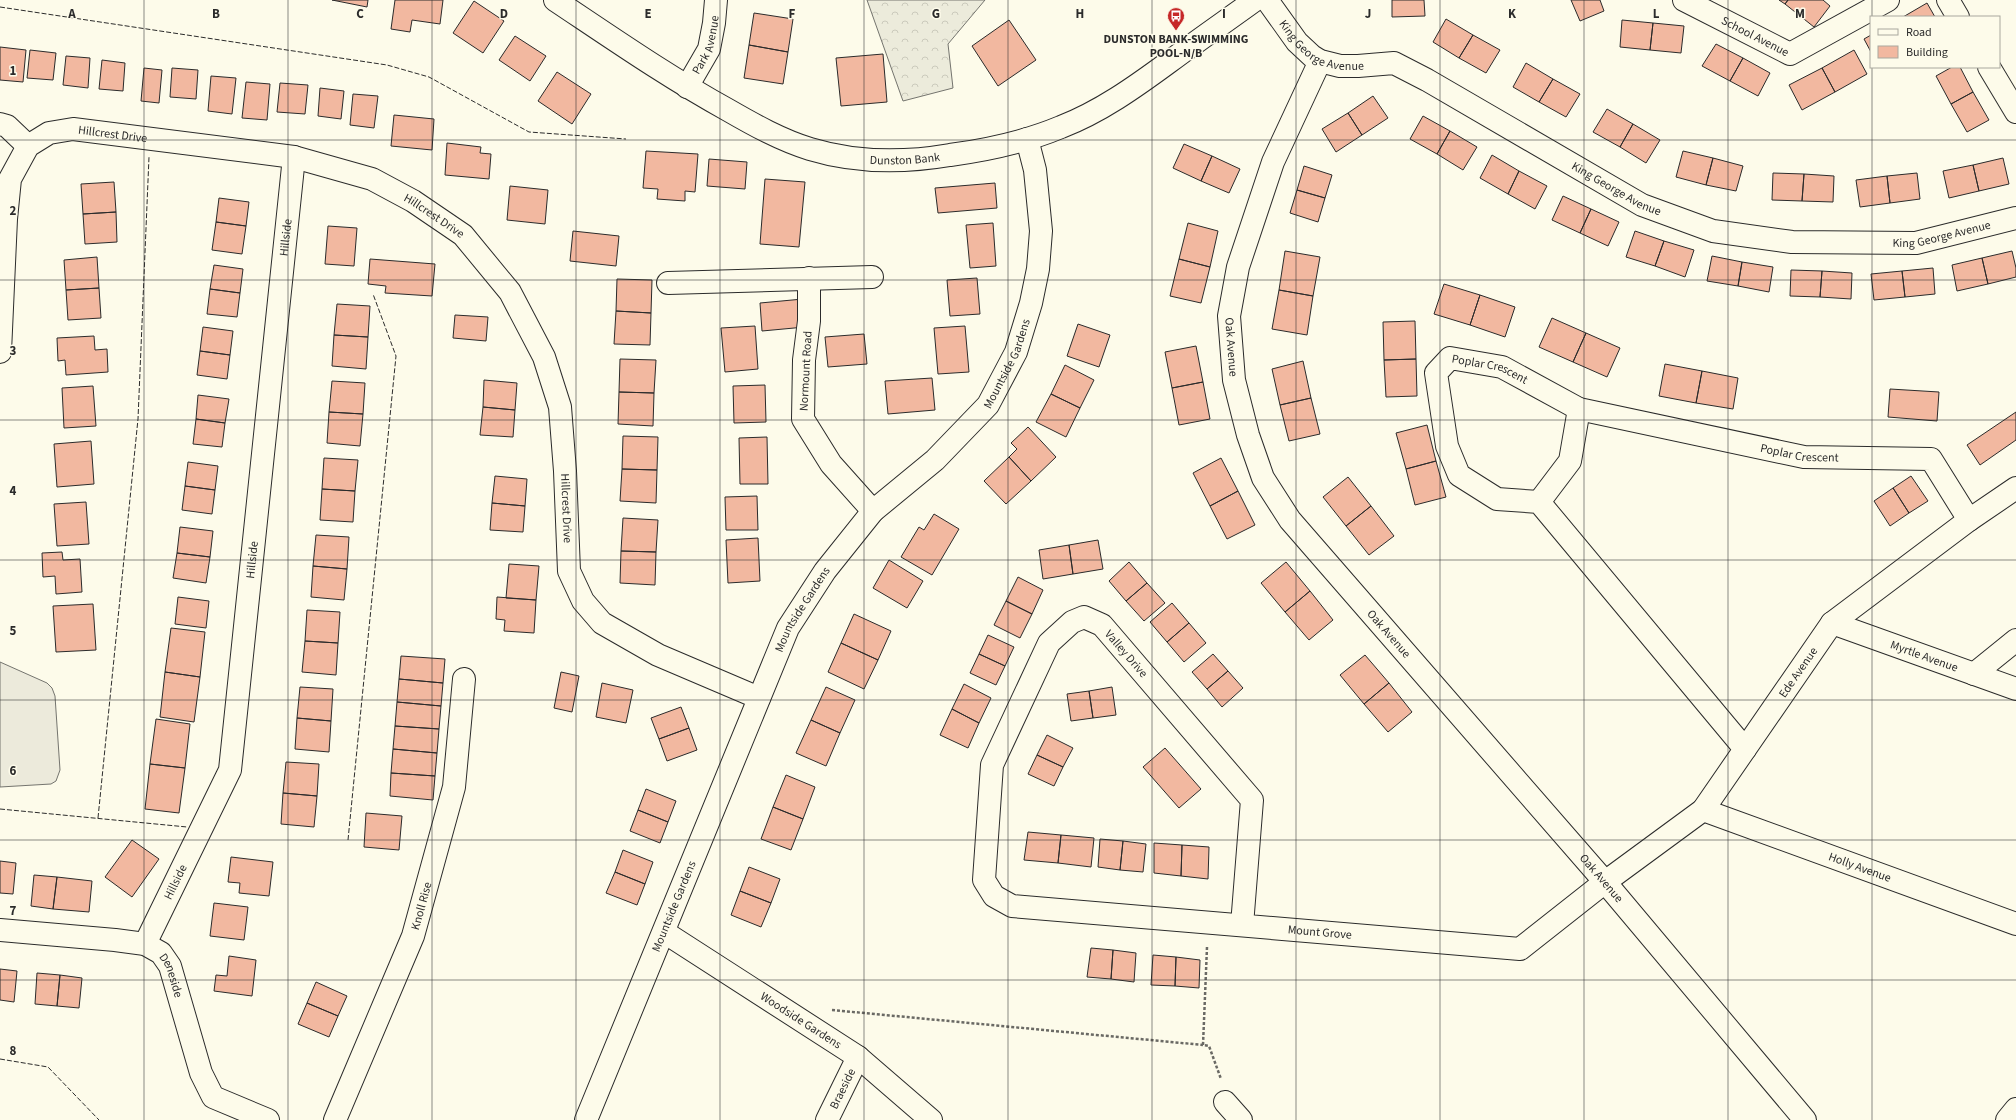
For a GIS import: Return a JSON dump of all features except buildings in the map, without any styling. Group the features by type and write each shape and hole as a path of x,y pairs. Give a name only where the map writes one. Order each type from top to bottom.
{"street":[{"name":"Dunston Bank","path":"555,0 687,87 779,137 808,148 841,157 872,161 931,158 981,151 1027,139 1061,127 1095,111 1126,92 1255,0"},
{"name":"Park Avenue","path":"687,87 709,49 714,23 716,0"},
{"name":"King George Avenue","path":"1267,0 1297,42 1312,56 1320,61 1340,66 1394,63 1427,80 1642,205 1713,231 1792,242 1916,243 2016,218"},
{"name":"School Avenue","path":"1684,0 1790,54 1888,0"},
{"path":"1948,0 1957,16"},
{"name":"Oak Avenue","path":"1320,61 1273,162 1238,268 1229,316 1234,380 1248,435 1263,478 1290,520 1605,882 1805,1120"},
{"path":"1990,68 2016,112"},
{"path":"0,124 7,126 28,146"},
{"name":"Hillcrest Drive","path":"0,352 6,219 10,179 28,146 49,133 73,129 294,157 372,179 413,201 463,235 510,292 544,357 560,407 570,571 583,601 602,623 658,655 759,698"},
{"name":"Mountside Gardens","path":"586,1120 788,628 825,571 873,511 935,460 988,405 1016,352 1032,303 1038,269 1041,231 1035,170 1027,139"},
{"name":"Hillside","path":"145,944 230,770 294,157"},
{"path":"668,283 872,276"},
{"name":"Normount Road","path":"809,278 809,321 804,360 803,419 831,464 873,511"},
{"name":"Poplar Crescent","path":"1539,502 1497,499 1459,474 1447,446 1436,373 1450,358 1502,367 1579,409 1804,457 1931,459 1969,520"},
{"path":"1579,409 1570,461 1539,502 1745,749"},
{"name":"Ede Avenue","path":"1605,882 1704,810 1832,623 1969,520 2016,488"},
{"name":"Valley Drive","path":"1012,906 994,896 984,880 992,766 1049,643 1072,622 1084,618 1102,626 1252,800 1242,925"},
{"name":"Myrtle Avenue","path":"1832,623 2016,689"},
{"path":"1974,674 2016,640"},
{"name":"Knoll Rise","path":"335,1120 414,936 454,787 464,679"},
{"name":"Holly Avenue","path":"1704,810 2016,924"},
{"name":"Mount Grove","path":"1012,906 1520,949 1605,882"},
{"name":"Deneside","path":"0,930 145,944 161,953 170,966 201,1073 213,1097 268,1120"},
{"name":"Woodside Gardens","path":"664,932 858,1057 930,1120"},
{"name":"Braeside","path":"827,1120 858,1057"},
{"path":"1225,1102 1241,1120"},
{"path":"2007,1120 2016,1109"}],"path":[{"path":"1203,1045 1208,922"},
{"path":"812,1028 824,1009 1209,1046 1221,1079 1225,1102"}],"green space":[{"path":"867,0 985,0 948,44 953,88 903,101"}],"shaded area":[{"path":"0,662 47,683 52,688 55,696 60,770 56,781 51,784 0,787"}],"fence":[{"path":"0,7 387,65 429,77 529,132 626,139"},
{"path":"98,818 138,419 149,157"},
{"path":"348,840 396,356 373,294"},
{"path":"0,809 187,827"},
{"path":"0,1059 48,1067 99,1120"}],"place":[{"name":"DUNSTON BANK-SWIMMING POOL-N/B","path":"1176,31"}]}
